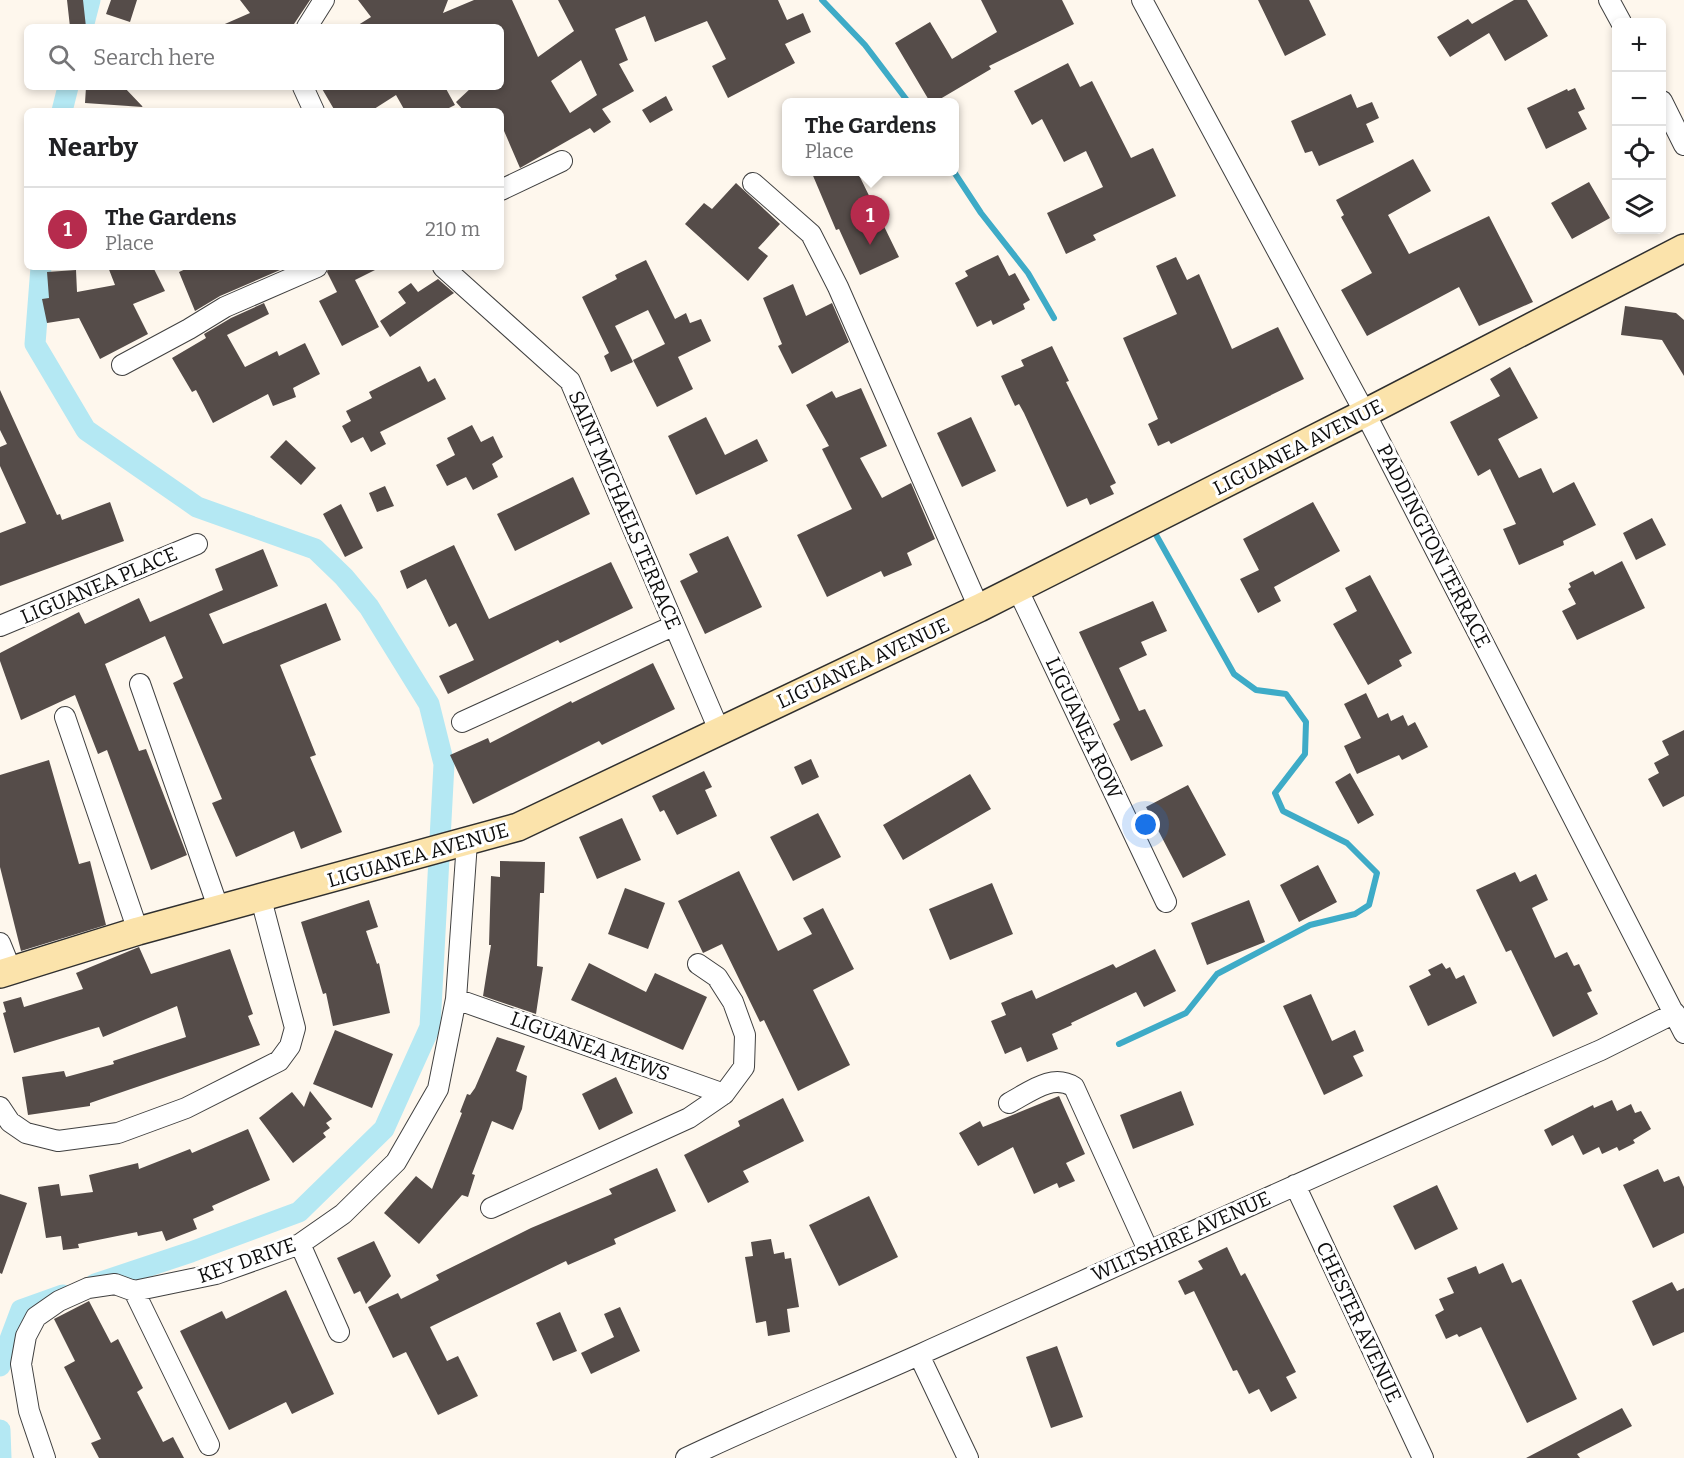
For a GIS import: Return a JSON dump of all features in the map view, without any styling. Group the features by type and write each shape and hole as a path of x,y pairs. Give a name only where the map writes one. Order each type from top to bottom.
{"main road":[{"name":"LIGUANEA AVENUE","path":"6,972 138,931 518,827 980,608 1684,248"}],"street":[{"path":"309,24 324,0"},
{"name":"PADDINGTON TERRACE","path":"1142,0 1365,413 1684,1033"},
{"path":"1609,0 1619,18"},
{"path":"304,90 313,108"},
{"path":"1666,109 1684,145"},
{"path":"504,189 562,161"},
{"path":"753,183 811,234 838,287 980,608"},
{"path":"122,365 225,307 310,270"},
{"name":"SAINT MICHAELS TERRACE","path":"446,270 570,381 719,730"},
{"name":"LIGUANEA PLACE","path":"0,626 197,544"},
{"name":"LIGUANEA ROW","path":"1017,588 1166,902"},
{"path":"462,722 673,626"},
{"path":"140,684 219,910"},
{"path":"64,717 138,931"},
{"name":"KEY DRIVE","path":"45,1458 29,1411 21,1364 26,1336 36,1317 58,1301 88,1288 115,1284 134,1291 216,1274 300,1244 343,1214 396,1162 438,1089 456,999 463,843"},
{"path":"0,1107 10,1122 26,1133 58,1141 118,1133 186,1108 279,1061 290,1046 295,1028 261,899"},
{"path":"0,943 6,972"},
{"path":"491,1208 689,1118 724,1094 744,1066 745,1035 733,1002 717,977 698,964"},
{"name":"LIGUANEA MEWS","path":"456,999 724,1094"},
{"name":"WILTSHIRE AVENUE","path":"686,1458 762,1421 919,1355 1148,1250 1601,1050 1675,1014"},
{"path":"1009,1103 1051,1081 1064,1081 1074,1087 1148,1250"},
{"name":"CHESTER AVENUE","path":"1295,1185 1424,1458"},
{"path":"300,1244 339,1332"},
{"path":"134,1291 209,1445"},
{"path":"919,1355 968,1458"}],"building":[{"path":"67,0 83,0 86,24 70,24"},
{"path":"111,0 137,0 130,22 106,14"},
{"path":"240,0 310,0 294,24 225,24 250,13"},
{"path":"358,0 448,0 443,13 474,0 512,0 538,57 574,31 558,0 778,0 787,20 803,13 811,32 785,44 795,63 728,98 712,66 726,59 707,21 655,42 645,16 615,29 628,60 619,64 634,91 602,109 611,122 594,133 590,128 520,168 504,131 504,108 461,108 456,102 469,90 504,90 504,24 360,24 371,17","holes":["581,60 597,95 570,113 551,81"]},
{"path":"981,0 1062,0 1074,24 989,66 991,69 942,98 928,98 895,43 930,22 952,59 997,32"},
{"path":"1258,0 1309,0 1326,35 1285,56"},
{"path":"1514,0 1527,0 1548,36 1505,61 1489,33 1450,57 1437,37 1468,19 1472,24"},
{"path":"1068,63 1080,87 1092,81 1131,158 1153,148 1176,196 1093,235 1096,240 1066,254 1047,213 1103,187 1086,151 1064,162 1042,119 1032,125 1014,91"},
{"path":"1575,88 1585,109 1578,112 1587,129 1546,149 1527,108 1567,89 1568,91"},
{"path":"86,90 127,90 143,107 85,103"},
{"path":"323,90 447,90 455,105 449,108 403,108 396,95 376,108 333,108"},
{"path":"1351,94 1357,108 1372,102 1379,118 1366,124 1374,142 1319,166 1312,151 1305,153 1291,121"},
{"path":"666,96 673,110 650,123 642,110"},
{"path":"1413,159 1431,191 1388,215 1409,254 1489,216 1533,302 1479,326 1459,287 1367,336 1341,290 1372,273 1341,217 1344,215 1336,200"},
{"path":"813,176 859,176 899,257 860,275 839,229 836,230"},
{"path":"1589,182 1610,218 1572,239 1551,203"},
{"path":"736,183 780,224 758,248 768,256 748,281 685,224 704,203 712,209"},
{"path":"998,255 1009,276 1015,273 1030,300 1023,304 1025,309 993,325 991,320 977,327 955,283 968,276 965,271"},
{"path":"1176,257 1187,280 1199,274 1232,349 1278,327 1304,379 1171,444 1169,441 1158,446 1148,424 1158,419 1123,338 1177,314 1156,266"},
{"path":"646,260 675,319 686,313 690,323 701,319 711,341 678,357 693,389 657,407 633,360 665,344 648,310 615,326 633,362 611,372 604,356 609,353 582,297 617,279 615,275"},
{"path":"76,270 77,292 115,285 109,270 154,270 165,291 133,304 148,334 100,359 79,318 47,323 42,299 49,298 47,272"},
{"path":"183,270 280,270 220,296 195,311 179,272"},
{"path":"328,270 375,270 355,280 379,327 342,346 319,301 337,292"},
{"path":"438,279 454,293 390,337 380,321 406,303 398,292 411,283 418,292"},
{"path":"793,284 806,316 832,303 849,342 792,374 778,346 782,344 763,298"},
{"path":"264,303 269,314 227,335 245,367 277,351 279,356 305,343 320,374 293,388 296,397 273,406 268,394 213,423 196,390 192,392 172,358 206,338 204,334 231,318"},
{"path":"1625,306 1676,313 1684,320 1684,376 1662,340 1621,335"},
{"path":"1052,346 1069,381 1066,382 1116,483 1110,486 1114,494 1090,505 1087,498 1067,507 1024,413 1019,404 1015,406 1001,376 1024,366 1021,360"},
{"path":"420,366 428,382 435,378 446,399 380,432 386,444 371,452 363,437 351,443 342,426 351,421 346,411 372,398 369,392"},
{"path":"1510,367 1538,418 1498,439 1519,478 1541,468 1553,493 1574,482 1596,525 1563,541 1564,545 1519,565 1503,529 1516,524 1490,469 1478,476 1450,422 1500,396 1490,379"},
{"path":"861,388 887,446 860,458 882,498 911,483 935,539 907,553 912,565 884,577 881,571 827,597 797,535 852,509 822,449 829,446 806,405 832,391 836,398"},
{"path":"0,390 57,515 60,514 62,520 110,502 124,541 0,586 0,533 26,523 0,466 0,447 7,444 0,430"},
{"path":"706,417 725,455 757,439 768,461 696,495 668,436"},
{"path":"971,417 996,471 962,487 937,433"},
{"path":"472,425 481,442 493,436 503,457 492,464 498,477 473,490 466,477 447,486 436,465 455,455 447,438"},
{"path":"286,440 316,468 301,485 270,457"},
{"path":"573,477 590,514 515,551 497,514"},
{"path":"385,486 394,506 377,512 369,493"},
{"path":"1313,502 1340,551 1274,587 1281,601 1258,613 1240,579 1259,570 1243,539"},
{"path":"341,504 363,548 345,557 323,514"},
{"path":"1652,518 1666,545 1636,560 1623,533"},
{"path":"728,536 762,607 705,634 680,581 698,572 689,554"},
{"path":"454,545 489,619 611,562 633,608 560,643 558,640 448,694 439,676 474,660 456,623 449,627 426,579 407,589 400,571"},
{"path":"263,549 278,586 209,614 223,644 326,603 341,640 280,665 316,755 310,757 342,832 301,849 294,831 236,857 212,803 222,799 173,683 183,678 165,636 105,664 139,751 146,749 187,855 151,870 107,750 98,754 75,695 21,720 0,661 0,653 79,612 85,624 139,598 150,622 223,590 215,569"},
{"path":"1622,561 1645,608 1577,640 1562,611 1576,604 1568,589 1571,587 1569,583 1593,571 1595,575"},
{"path":"1370,575 1412,653 1399,660 1402,666 1368,685 1333,624 1357,611 1345,588"},
{"path":"1153,601 1167,631 1141,642 1147,655 1119,668 1139,711 1145,709 1163,746 1131,761 1113,724 1120,720 1079,632"},
{"path":"653,663 675,709 602,745 599,741 473,804 450,755 488,738 490,743 571,701 572,703"},
{"path":"1366,693 1378,718 1388,713 1391,721 1403,715 1408,726 1415,722 1428,747 1402,760 1399,755 1357,774 1344,746 1361,738 1344,704"},
{"path":"1684,730 1684,796 1663,807 1648,779 1659,773 1654,763 1669,755 1662,741"},
{"path":"811,759 819,777 802,785 794,767"},
{"path":"49,760 79,864 90,861 106,925 21,951 0,867 0,775"},
{"path":"704,771 712,787 705,790 717,816 677,835 664,810 660,812 652,796"},
{"path":"1350,773 1374,815 1358,824 1335,782"},
{"path":"970,774 991,809 903,860 883,825"},
{"path":"1188,785 1226,855 1183,878 1146,807"},
{"path":"818,813 841,857 793,881 770,837"},
{"path":"622,818 641,860 597,879 579,837"},
{"path":"500,861 545,862 544,893 540,893 537,966 543,967 536,1014 483,996 491,945 489,945 491,876 500,877"},
{"path":"1318,865 1337,902 1299,922 1280,885"},
{"path":"739,871 778,951 812,934 803,918 823,908 854,969 813,990 850,1065 798,1091 764,1020 760,1022 722,944 703,953 678,901"},
{"path":"1515,872 1520,882 1536,874 1548,900 1532,908 1555,958 1567,952 1574,966 1579,964 1592,991 1587,993 1598,1014 1553,1037 1511,950 1506,952 1476,890"},
{"path":"992,883 1013,934 950,960 929,909"},
{"path":"625,888 665,903 648,949 608,934"},
{"path":"369,900 378,927 366,931 377,964 379,963 390,1013 333,1026 326,993 323,994 301,922"},
{"path":"1249,900 1265,942 1207,965 1191,923"},
{"path":"139,947 151,974 230,949 253,1014 248,1016 260,1045 90,1103 90,1106 28,1115 22,1077 64,1071 66,1077 114,1064 113,1061 186,1037 177,1006 103,1037 99,1027 14,1053 3,1013 6,1012 3,1002 21,997 24,1007 83,989 76,973"},
{"path":"1155,949 1176,991 1144,1007 1136,992 1052,1034 1058,1049 1027,1062 1021,1047 1005,1054 991,1021 1006,1015 1001,1003 1032,990 1036,999 1113,964 1116,968"},
{"path":"589,963 646,992 655,973 707,997 683,1050 571,1000"},
{"path":"1442,963 1446,969 1450,967 1456,979 1464,975 1477,1003 1428,1026 1409,986 1431,975 1428,970"},
{"path":"1311,994 1332,1041 1355,1030 1364,1051 1353,1056 1363,1076 1324,1095 1283,1006"},
{"path":"335,1030 393,1054 372,1108 313,1084"},
{"path":"497,1037 525,1046 516,1071 527,1076 522,1109 513,1130 492,1121 472,1174 475,1175 468,1197 462,1195 419,1244 384,1213 416,1176 432,1189 462,1113 460,1112 467,1094 470,1095 475,1088"},
{"path":"616,1077 633,1113 599,1130 582,1094"},
{"path":"310,1091 332,1119 326,1123 330,1128 323,1133 326,1137 293,1163 259,1118 292,1092 304,1107"},
{"path":"1181,1091 1194,1125 1133,1149 1120,1115"},
{"path":"1059,1096 1085,1154 1066,1163 1075,1181 1059,1188 1057,1183 1034,1194 1013,1147 978,1166 959,1133 980,1121 983,1127"},
{"path":"783,1098 804,1141 743,1171 749,1182 708,1203 684,1155 740,1126 738,1121"},
{"path":"1612,1100 1617,1111 1631,1104 1635,1113 1641,1111 1651,1129 1633,1140 1635,1143 1619,1151 1617,1147 1602,1154 1599,1147 1583,1155 1573,1135 1552,1146 1544,1130 1593,1105 1594,1108"},
{"path":"248,1129 270,1180 212,1206 214,1210 193,1219 197,1229 166,1241 162,1231 138,1236 137,1232 78,1244 79,1248 63,1250 61,1236 46,1238 38,1187 59,1184 61,1196 93,1192 89,1175 138,1163 139,1169 190,1149 192,1153"},
{"path":"657,1168 676,1211 614,1239 616,1244 568,1265 566,1261 430,1327 447,1361 458,1356 478,1396 438,1415 406,1352 393,1358 368,1307 398,1293 401,1299 439,1280 436,1275 531,1228 612,1194 609,1189"},
{"path":"1658,1169 1664,1182 1679,1176 1684,1187 1684,1233 1653,1248 1623,1185"},
{"path":"1437,1185 1458,1229 1415,1250 1393,1206"},
{"path":"0,1194 27,1203 2,1274 0,1273"},
{"path":"869,1196 898,1257 839,1286 809,1225"},
{"path":"771,1239 774,1254 784,1252 785,1259 791,1258 799,1307 787,1309 790,1332 768,1336 766,1321 756,1323 745,1257 753,1256 751,1242"},
{"path":"374,1241 391,1276 366,1304 360,1291 354,1294 337,1258"},
{"path":"1227,1247 1241,1276 1245,1273 1296,1372 1286,1377 1297,1398 1271,1412 1259,1389 1249,1394 1237,1370 1233,1371 1194,1291 1185,1295 1178,1281 1203,1269 1198,1261"},
{"path":"1503,1263 1512,1283 1521,1279 1577,1399 1527,1423 1481,1327 1459,1337 1457,1334 1446,1339 1435,1315 1444,1310 1439,1299 1454,1293 1447,1278 1476,1266 1479,1274"},
{"path":"1672,1282 1677,1291 1684,1288 1684,1332 1653,1346 1632,1301"},
{"path":"286,1290 334,1394 292,1414 286,1402 229,1430 180,1331 222,1311 226,1319"},
{"path":"89,1301 111,1343 118,1339 143,1388 137,1392 163,1442 173,1437 184,1458 99,1458 91,1443 101,1439 64,1367 75,1361 54,1319"},
{"path":"620,1307 640,1351 591,1374 581,1353 614,1337 604,1314"},
{"path":"560,1312 577,1351 553,1361 536,1323"},
{"path":"1057,1346 1083,1417 1051,1428 1026,1357"},
{"path":"1622,1408 1632,1426 1577,1454 1580,1458 1526,1458"}],"waterway":[{"path":"84,24 90,0"},
{"path":"822,0 865,45 905,98"},
{"path":"63,108 67,90"},
{"path":"957,176 981,213 1028,273 1054,318"},
{"path":"41,270 35,344 86,430 197,507 315,549 344,577 369,607 429,704 444,764 430,1027 384,1129 299,1212 95,1284"},
{"path":"1119,1044 1186,1013 1217,974 1310,925 1355,914 1369,905 1377,873 1347,843 1283,811 1275,793 1305,754 1306,722 1286,694 1256,690 1234,674 1155,533"},
{"path":"0,1366 21,1310 63,1295"},
{"path":"0,1430 1,1458"}],"place":[{"name":"The Gardens","path":"870,245"}]}
